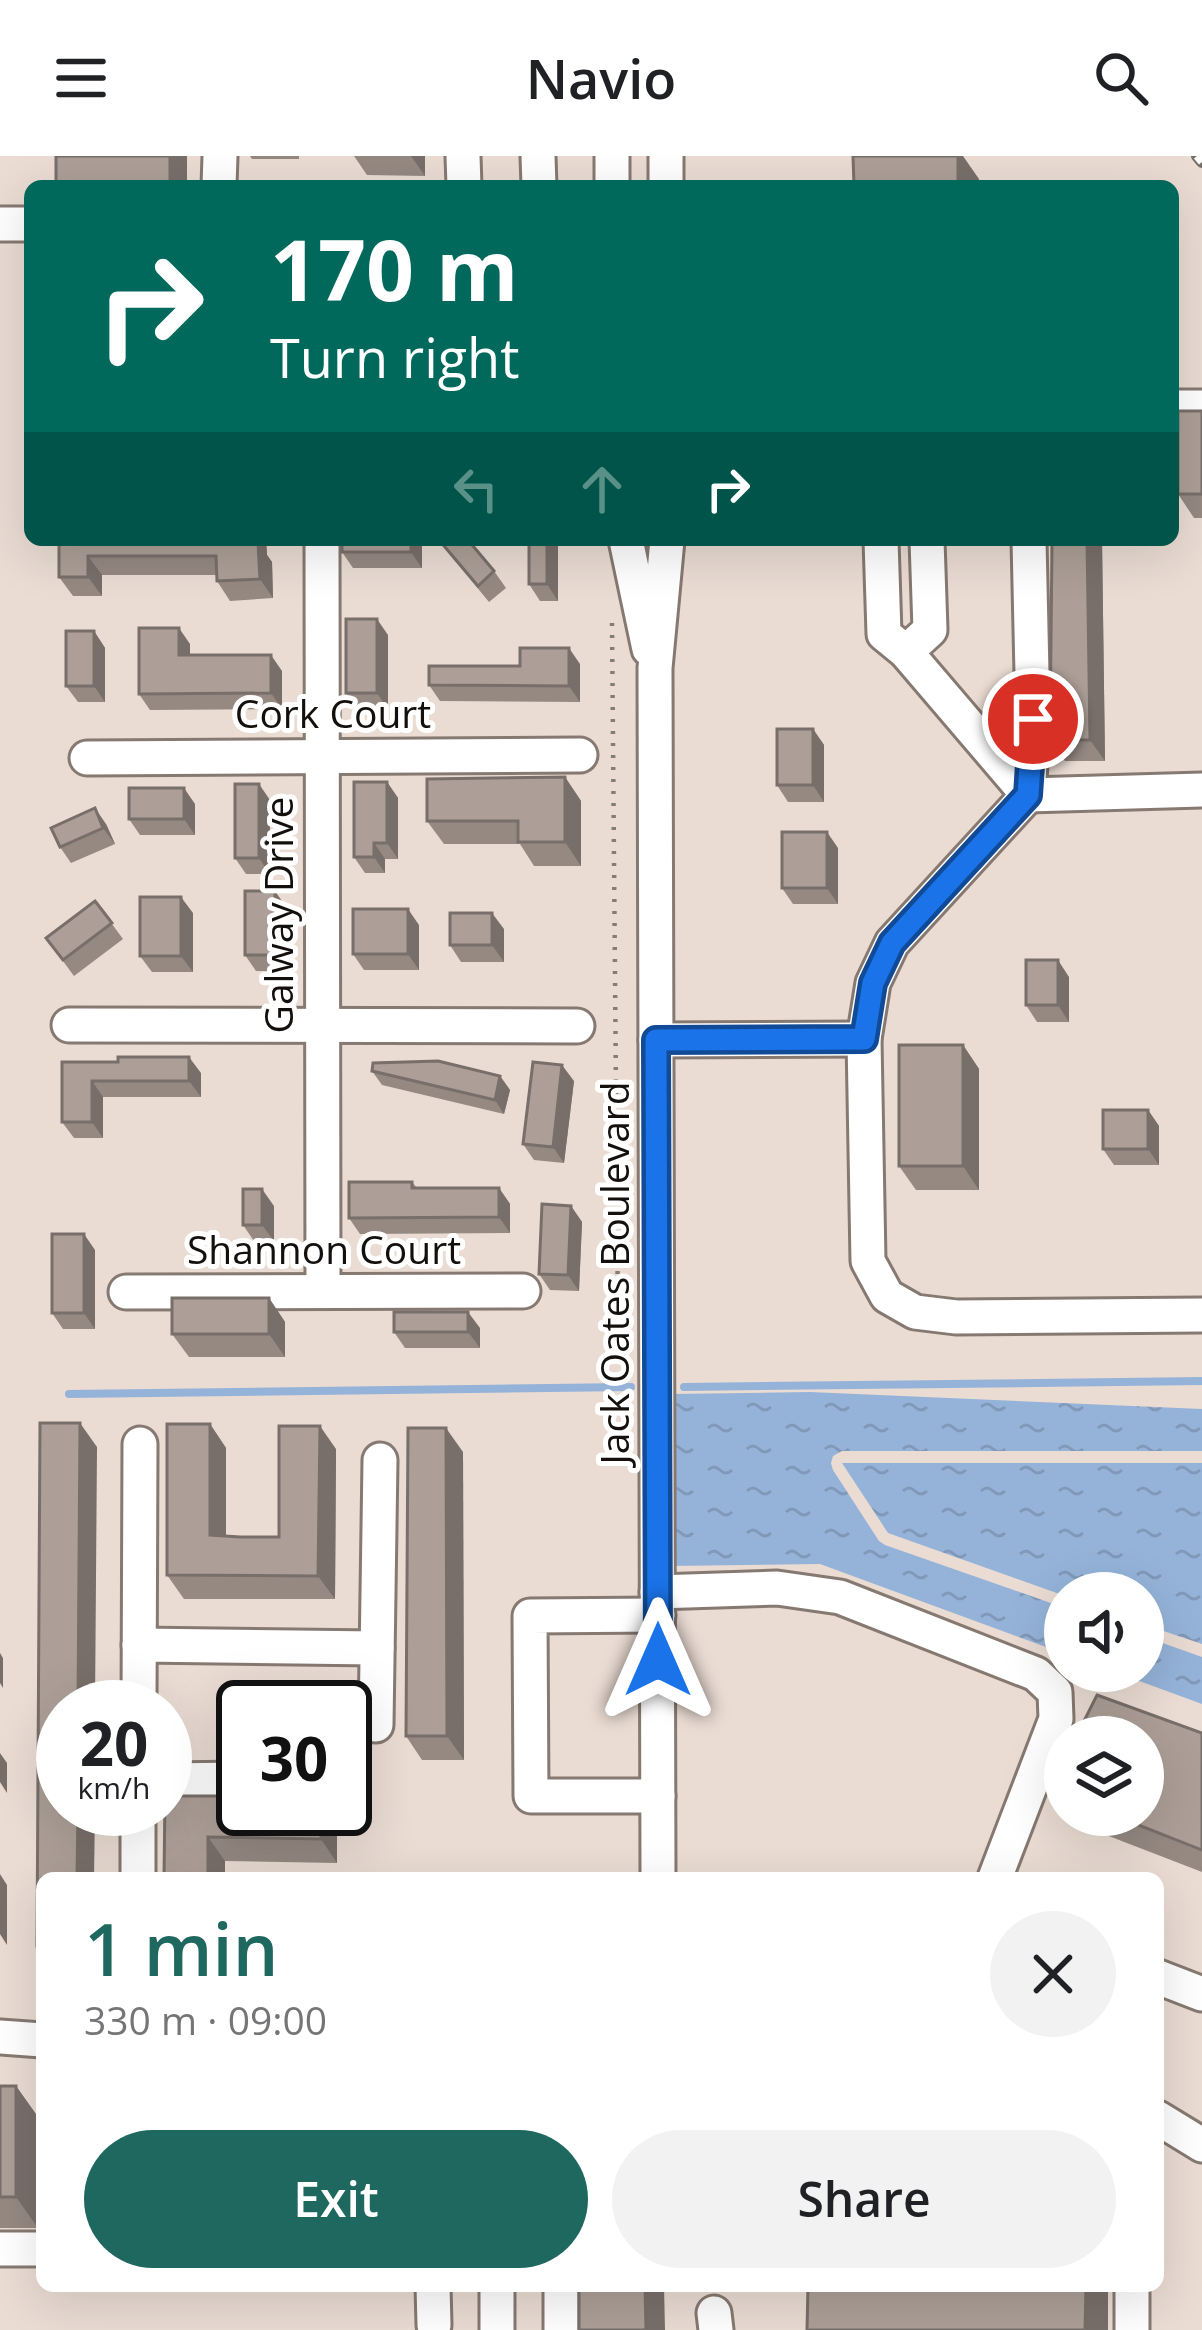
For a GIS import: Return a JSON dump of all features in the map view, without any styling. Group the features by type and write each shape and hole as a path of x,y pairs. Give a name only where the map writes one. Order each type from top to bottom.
{"street":[{"name":"Galway Drive","path":"322,546 322,1291"},
{"name":"Jack Oates Boulevard","path":"627,546 655,668"},
{"name":"Jack Oates Boulevard","path":"658,1872 655,668 666,546"},
{"path":"881,546 884,634 906,652 1028,795"},
{"path":"906,652 930,630 927,546"},
{"path":"1029,546 1033,719 1028,795 892,943 873,983 864,1039 868,1262 887,1296 914,1312 1202,1315"},
{"name":"Cork Court","path":"87,758 580,755"},
{"path":"1028,795 1202,790"},
{"path":"69,1025 578,1026"},
{"path":"656,1040 864,1039"},
{"name":"Shannon Court","path":"126,1292 523,1292"},
{"path":"139,1680 140,1444"},
{"path":"376,1725 380,1460"},
{"path":"658,1796 531,1796 530,1616 777,1588 840,1597 1036,1674 1055,1692 1057,1719 997,1872"},
{"path":"139,1645 377,1648"},
{"path":"138,1836 138,1872"},
{"path":"1164,1979 1202,1994"},
{"path":"0,2037 36,2040"},
{"path":"1164,2122 1202,2144"},
{"path":"0,2249 36,2249"},
{"path":"433,2292 433,2329"},
{"path":"497,2292 497,2330"},
{"path":"561,2292 561,2330"},
{"path":"1132,2292 1132,2330"}],"path":[{"path":"611,609 618,1324 631,1348"}],"water":[{"path":"810,1392 1202,1409 1202,1451 842,1451 833,1456 833,1470 879,1541 1044,1601 1044,1646 820,1564 670,1566 670,1394"},
{"path":"842,1463 1202,1463 1202,1644 1164,1631 1164,1572 1044,1572 1044,1589 888,1533"},
{"path":"1164,1643 1202,1657 1202,1704 1164,1690"}],"building":[{"path":"56,156 170,156 170,180 56,180"},
{"path":"853,156 958,156 958,180 854,180"},
{"path":"1179,411 1202,411 1202,494 1179,494"},
{"path":"59,546 258,546 260,579 217,581 216,556 88,556 88,577 59,577"},
{"path":"342,546 411,546 411,552 342,552"},
{"path":"444,546 473,546 494,571 478,586"},
{"path":"529,546 547,546 547,584 529,584"},
{"path":"1052,546 1087,546 1090,740 1050,740"},
{"path":"346,619 377,619 377,693 346,693"},
{"path":"139,628 179,628 179,655 271,655 271,693 139,694"},
{"path":"66,631 94,631 94,686 66,686"},
{"path":"520,648 569,648 569,686 429,685 429,666 520,666"},
{"path":"777,729 813,729 813,785 777,785"},
{"path":"565,777 565,842 518,842 518,821 427,821 427,779"},
{"path":"354,782 387,782 387,843 374,843 374,857 354,857"},
{"path":"235,784 259,784 259,858 235,858"},
{"path":"129,788 184,788 184,819 129,819"},
{"path":"95,808 103,828 60,847 51,828"},
{"path":"782,832 827,832 827,888 782,888"},
{"path":"245,891 275,891 275,955 245,955"},
{"path":"140,897 181,897 181,956 140,956"},
{"path":"95,901 112,923 63,960 46,938"},
{"path":"353,909 408,909 408,954 353,954"},
{"path":"450,913 492,913 492,945 450,945"},
{"path":"1026,960 1058,960 1058,1005 1026,1005"},
{"path":"899,1045 963,1045 963,1166 899,1166"},
{"path":"118,1057 189,1057 189,1081 92,1081 92,1122 62,1122 62,1062 118,1062"},
{"path":"438,1061 500,1076 495,1100 372,1071 373,1063"},
{"path":"533,1062 562,1065 553,1147 523,1144"},
{"path":"1103,1110 1148,1110 1148,1149 1103,1149"},
{"path":"349,1182 499,1188 499,1217 349,1218"},
{"path":"243,1189 262,1189 262,1225 243,1225"},
{"path":"542,1204 571,1206 568,1275 539,1274"},
{"path":"52,1234 84,1234 84,1313 52,1313"},
{"path":"172,1298 269,1298 269,1334 172,1334"},
{"path":"394,1312 468,1312 468,1332 394,1332"},
{"path":"40,1423 80,1423 78,1680 39,1680"},
{"path":"167,1424 210,1424 210,1535 240,1537 279,1537 279,1426 320,1426 318,1576 167,1575"},
{"path":"408,1428 446,1428 447,1736 406,1736"},
{"path":"1097,1695 1155,1716 1086,1716"},
{"path":"1164,1719 1202,1733 1202,1850 1164,1835"},
{"path":"192,1796 216,1796 216,1836 321,1836 208,1837 208,1872 164,1872 165,1836 192,1836"},
{"path":"38,1836 78,1836 77,1872 37,1872"},
{"path":"0,2086 16,2086 16,2197 0,2197"},
{"path":"579,2292 645,2292 646,2330 579,2330"},
{"path":"808,2292 1086,2292 1085,2330 807,2330"}],"waterway":[{"path":"684,1387 1202,1381"},
{"path":"69,1394 631,1387"}],"railway":[{"path":"1197,156 1202,162"}],"route":[{"path":"658,1660 656,1040 864,1039 873,983 892,943 1028,795 1033,719"}]}
